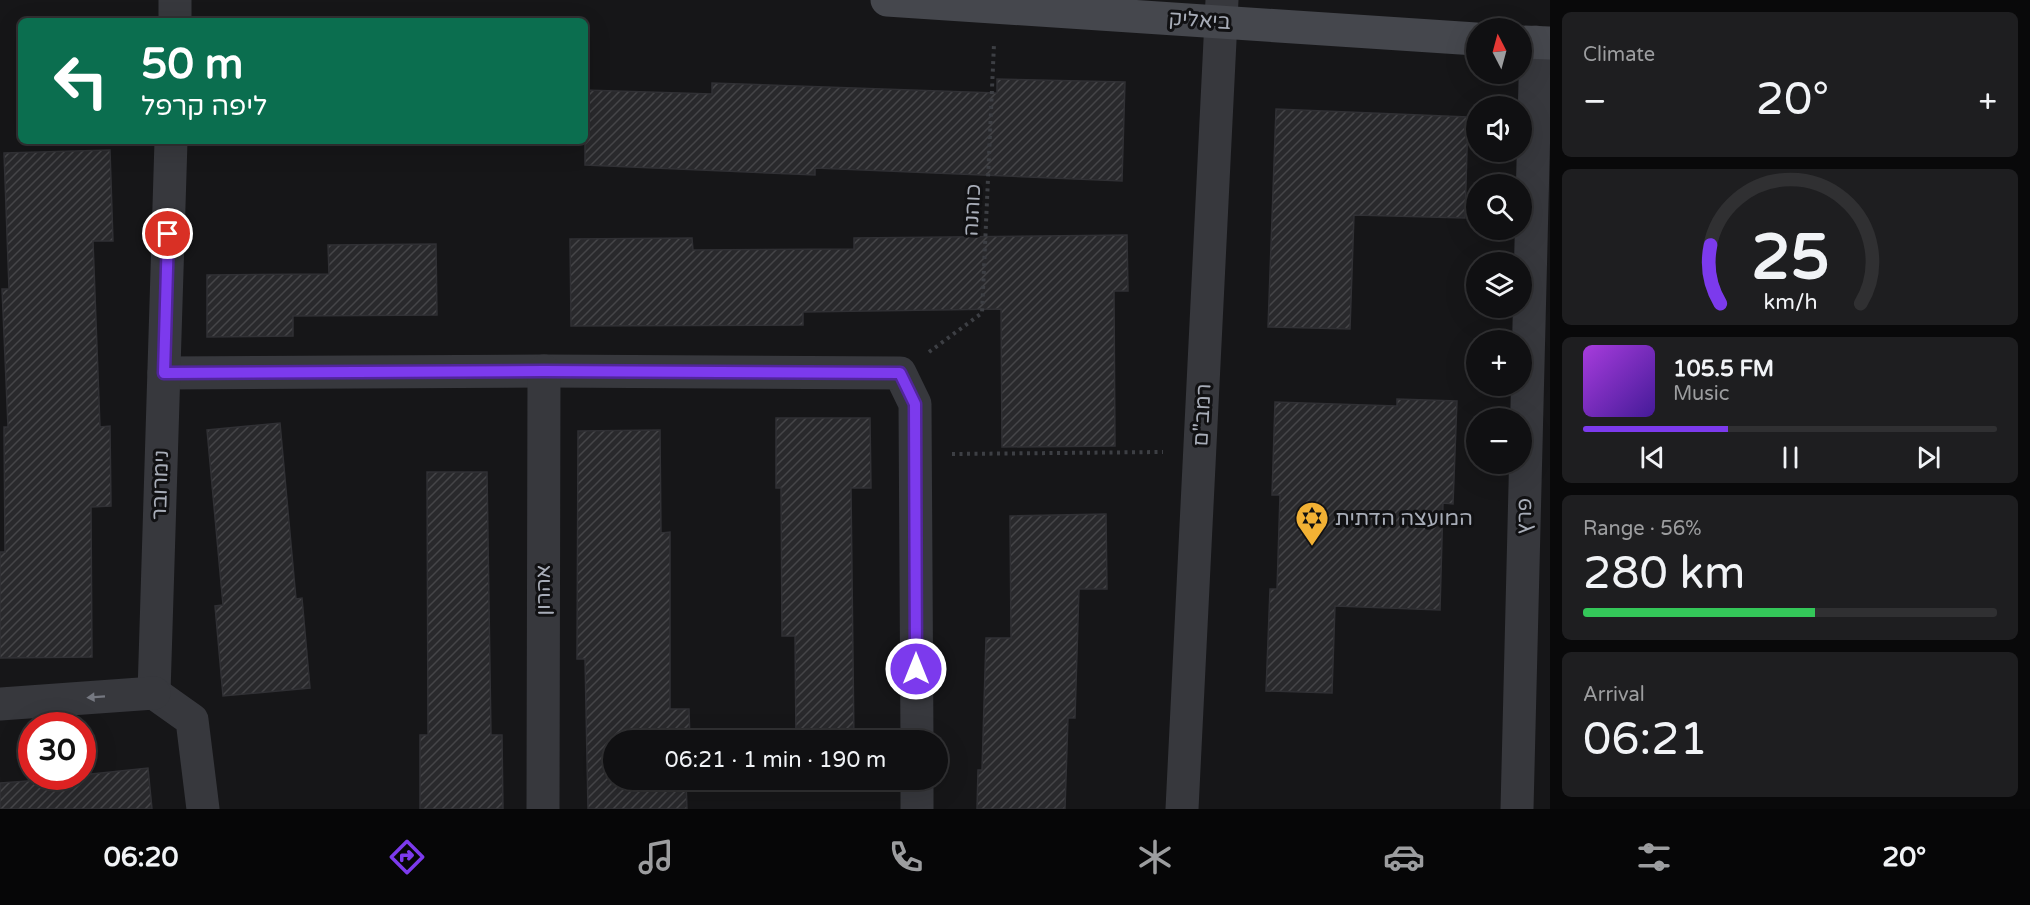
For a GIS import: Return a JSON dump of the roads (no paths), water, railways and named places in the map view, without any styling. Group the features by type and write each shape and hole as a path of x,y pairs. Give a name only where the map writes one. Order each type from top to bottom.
{"street":[{"path":"175,0 175,18"},
{"name":"ביאליק","path":"887,0 996,7 1222,11 1466,38"},
{"name":"רמב\"ם","path":"1182,809 1222,11"},
{"name":"פרץ","path":"1517,809 1536,42"},
{"name":"נימרובר","path":"154,693 171,144"},
{"path":"164,373 544,371 900,373 915,404 917,730"},
{"name":"אהרון","path":"543,809 544,371"},
{"path":"0,705 154,693 192,720 203,809"},
{"path":"917,790 917,809"}],"place":[{"name":"המועצה הדתית","path":"1312,547"}]}
